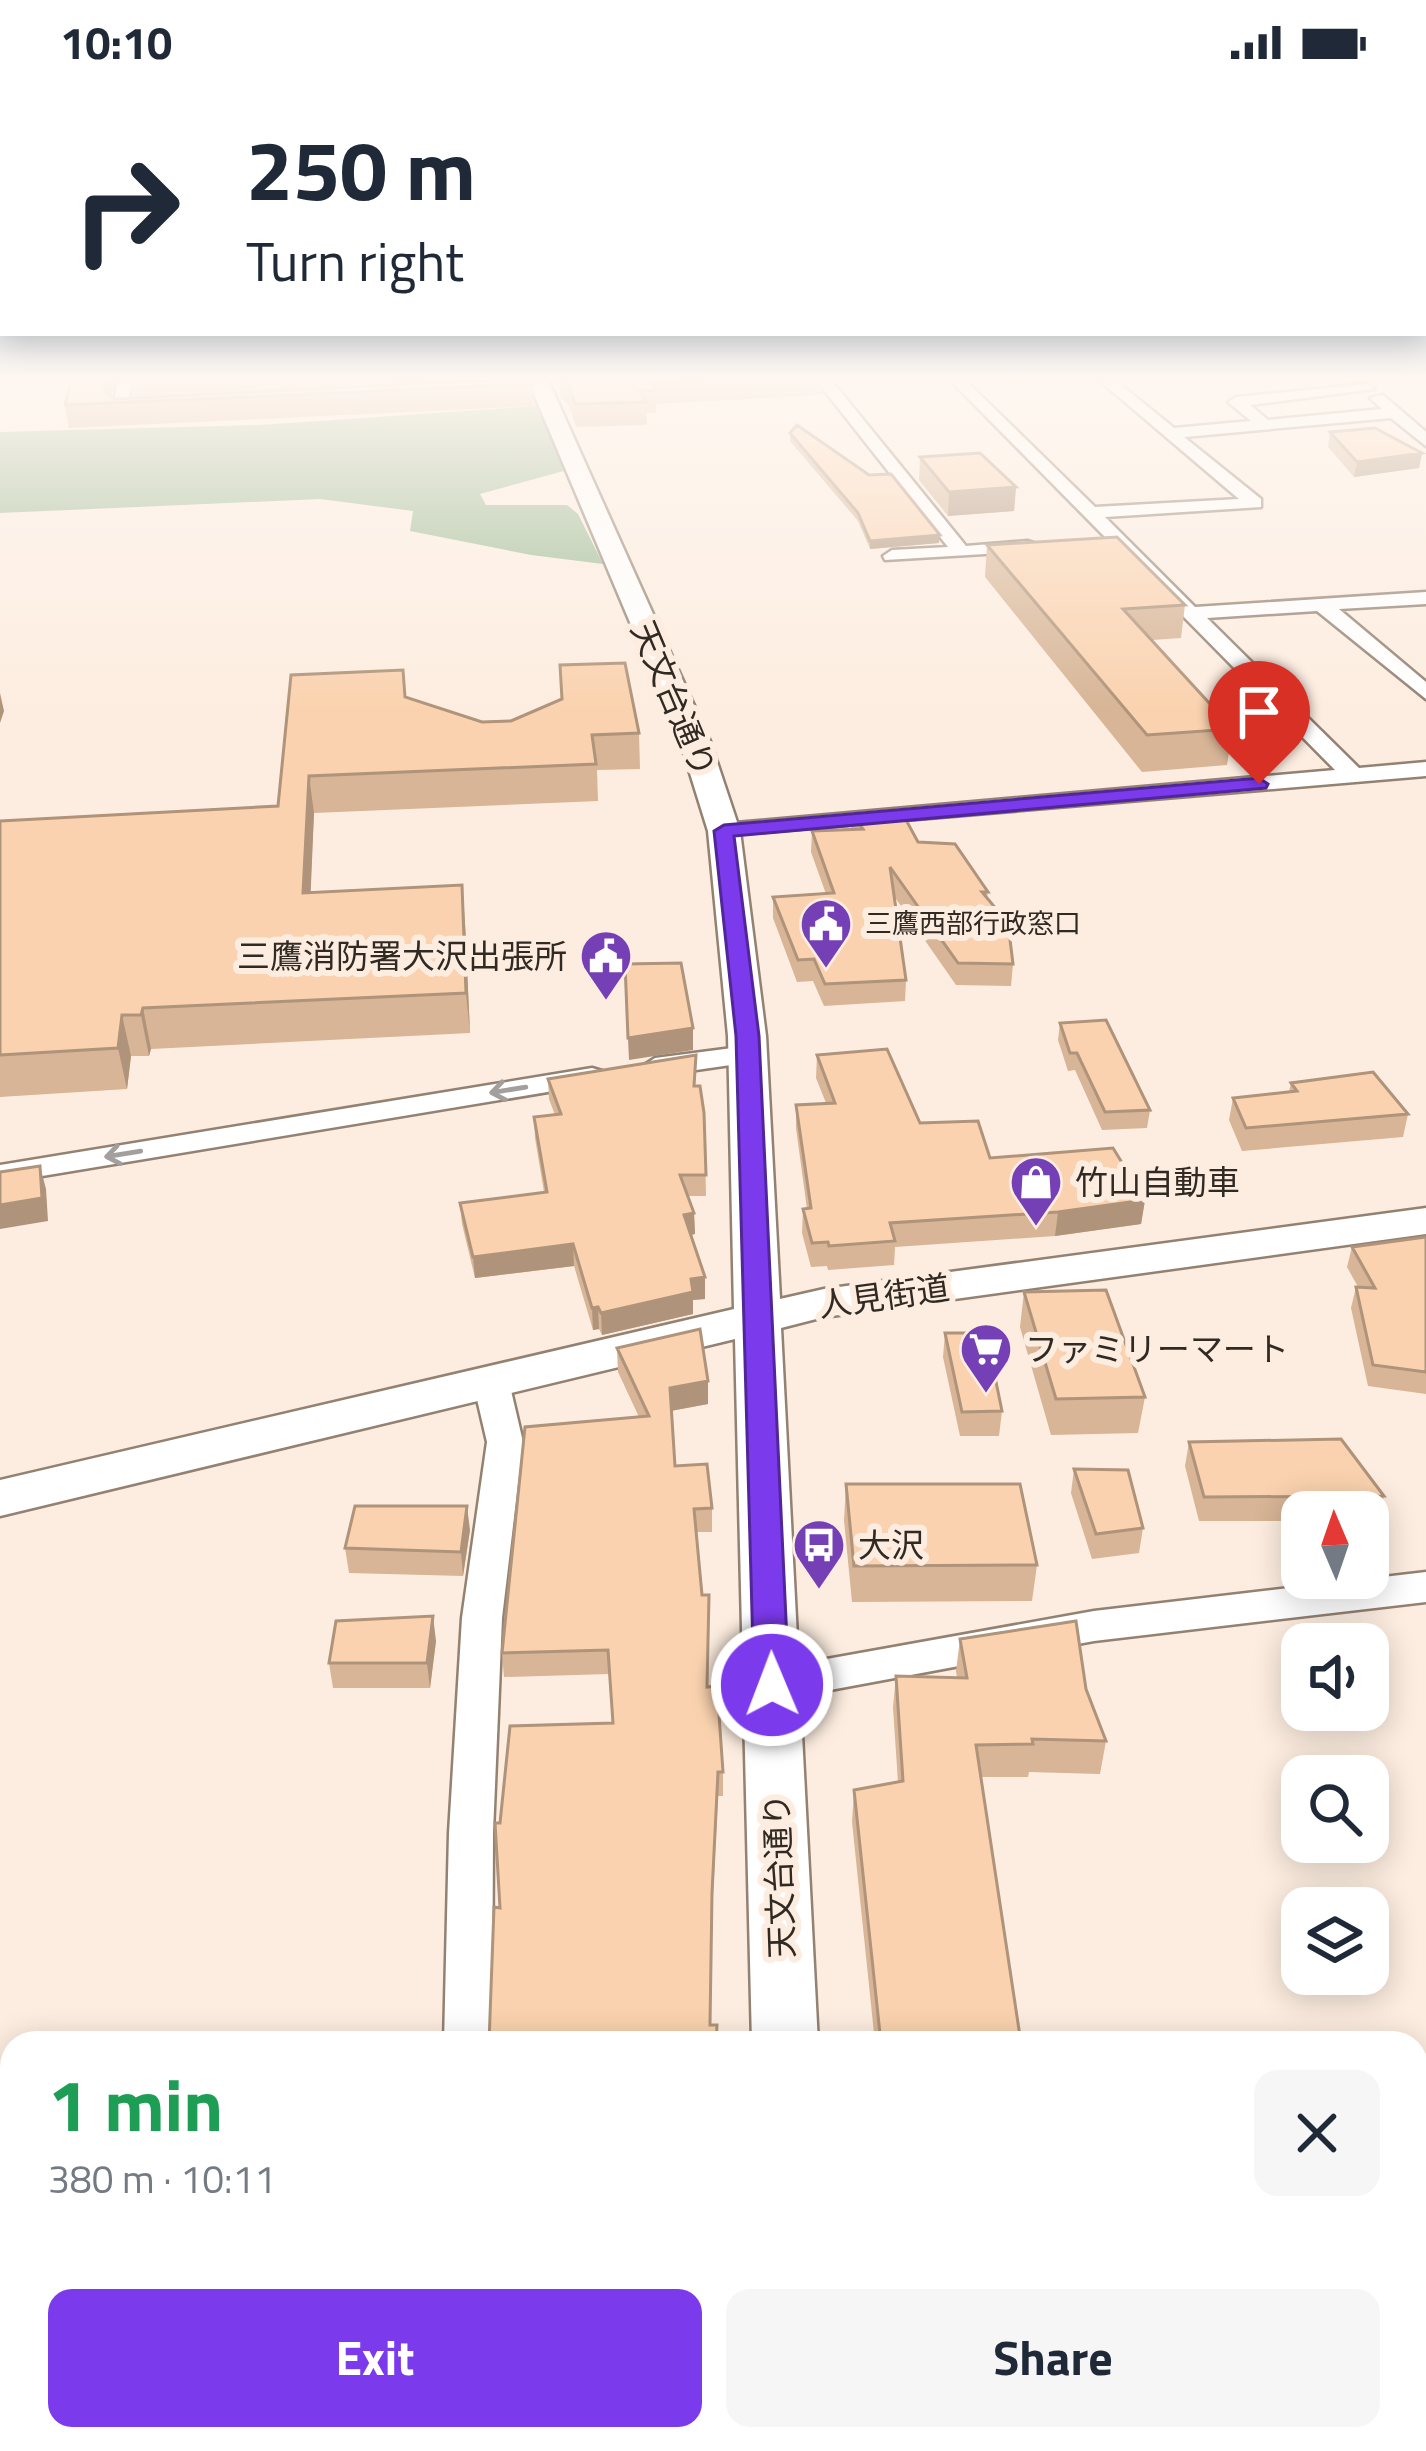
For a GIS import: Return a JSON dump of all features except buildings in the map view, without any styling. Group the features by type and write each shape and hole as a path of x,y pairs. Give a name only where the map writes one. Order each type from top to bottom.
{"main road":[{"name":"天文台通り","path":"584,490 694,741 724,831 748,1055 785,2031"},
{"name":"人見街道","path":"0,1498 824,1303 1426,1221"}],"street":[{"path":"912,490 961,551"},
{"path":"1067,490 1353,775"},
{"path":"1090,513 1255,503 1240,490"},
{"path":"1096,543 1119,542"},
{"path":"892,556 1051,546"},
{"path":"1190,613 1426,598"},
{"path":"1321,604 1426,693"},
{"path":"724,831 1426,769"},
{"path":"0,1174 748,1055"},
{"path":"468,2031 471,1833 482,1618 505,1442 491,1382"},
{"path":"772,1685 1094,1626 1426,1587"}],"green space":[{"path":"0,490 493,490 480,494 486,505 567,505 578,514 603,564 410,531 413,511 320,499 0,513"}],"place":[{"name":"三鷹西部行政窓口","path":"826,970"},
{"name":"三鷹消防署大沢出張所","path":"606,1002"},
{"name":"竹山自動車","path":"1036,1228"},
{"name":"ファミリーマート","path":"986,1395"},
{"name":"大沢","path":"819,1591"}],"route":[{"path":"772,1685 747,1036 724,831 1259,784"}]}
